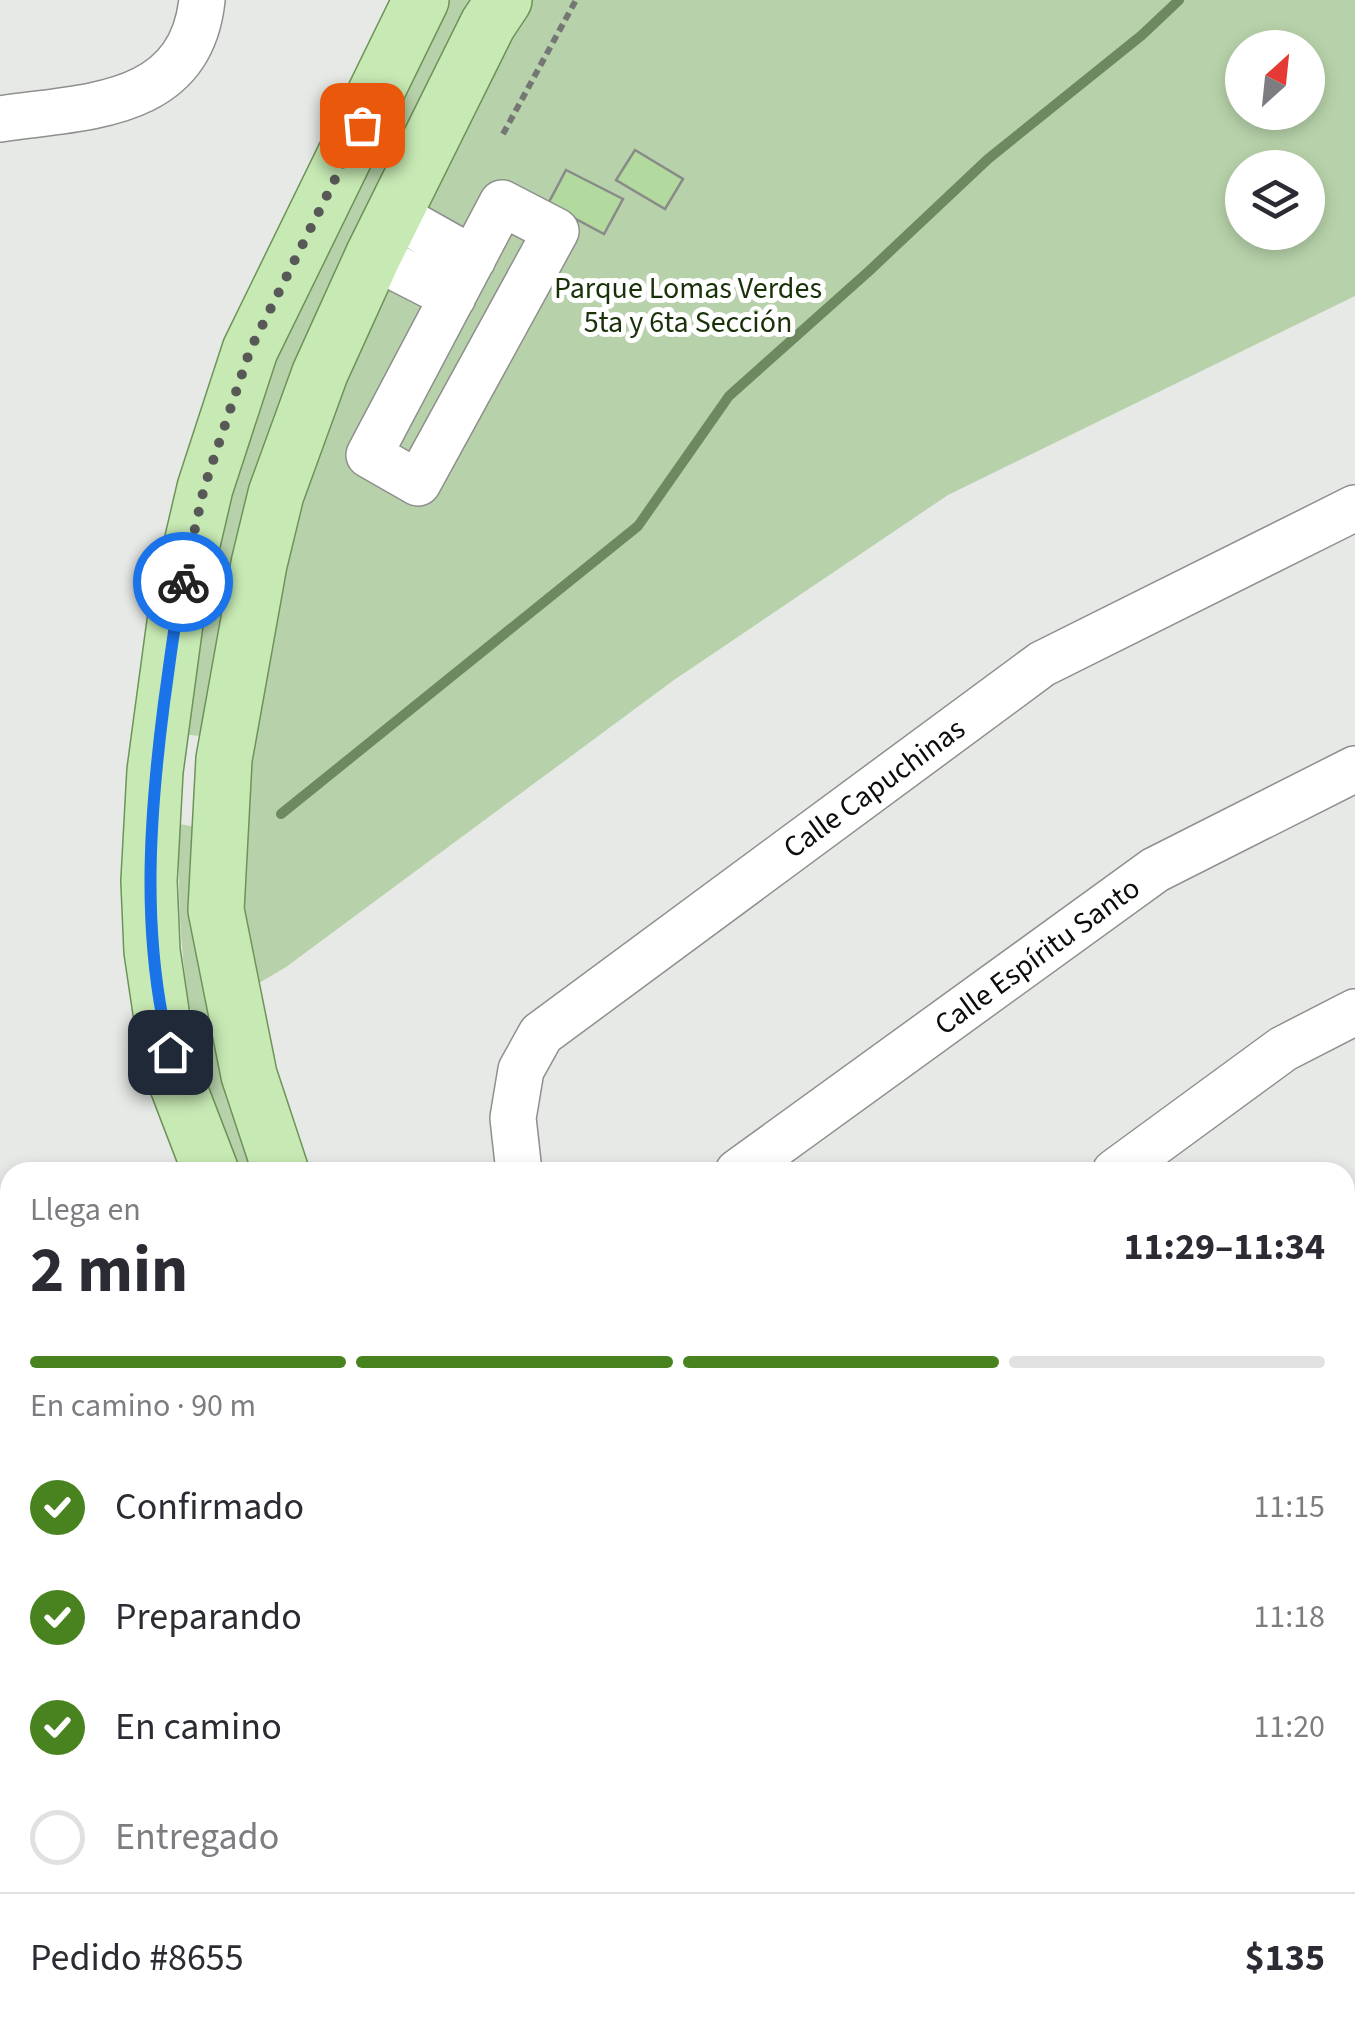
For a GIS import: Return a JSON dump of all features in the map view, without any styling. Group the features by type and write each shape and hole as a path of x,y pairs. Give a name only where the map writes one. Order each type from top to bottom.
{"main road":[{"path":"207,1162 178,1086 152,951 152,815 177,608 200,505 250,350 421,0"},
{"path":"278,1162 249,1075 216,910 224,759 259,564 276,494 320,374 383,235 488,24 504,0"},
{"path":"158,751 224,759"},
{"path":"152,815 220,821"}],"street":[{"path":"0,119 134,97 160,82 180,59 200,22 202,0"},
{"path":"502,203 556,231 418,483 370,455 463,278 502,203"},
{"path":"383,235 463,278"},
{"name":"Calle Capuchinas","path":"518,1162 514,1118 521,1070 542,1034 1042,664 1355,508"},
{"name":"Calle Espíritu Santo","path":"752,1162 1155,870 1355,769"},
{"path":"1128,1162 1282,1049 1355,1012"}],"path":[{"path":"502,134 576,0"}],"green space":[{"name":"Parque Lomas Verdes 5ta y 6ta Sección","path":"438,0 1355,0 1355,296 948,495 674,680 286,967 232,999 218,738 182,734 231,467 270,355"},
{"path":"179,824 208,829 271,1162 230,1162 193,1023 179,899"}],"building":[{"path":"635,150 683,179 665,209 616,180"},
{"path":"566,170 623,199 604,234 548,204"}],"waterway":[{"path":"281,814 638,526 729,396 988,159 1142,35 1179,0"}],"way so far":[{"path":"183,582 204,488 250,350 362,125"}],"route":[{"path":"170,1052 152,951 149,881 155,771 183,582"}]}
